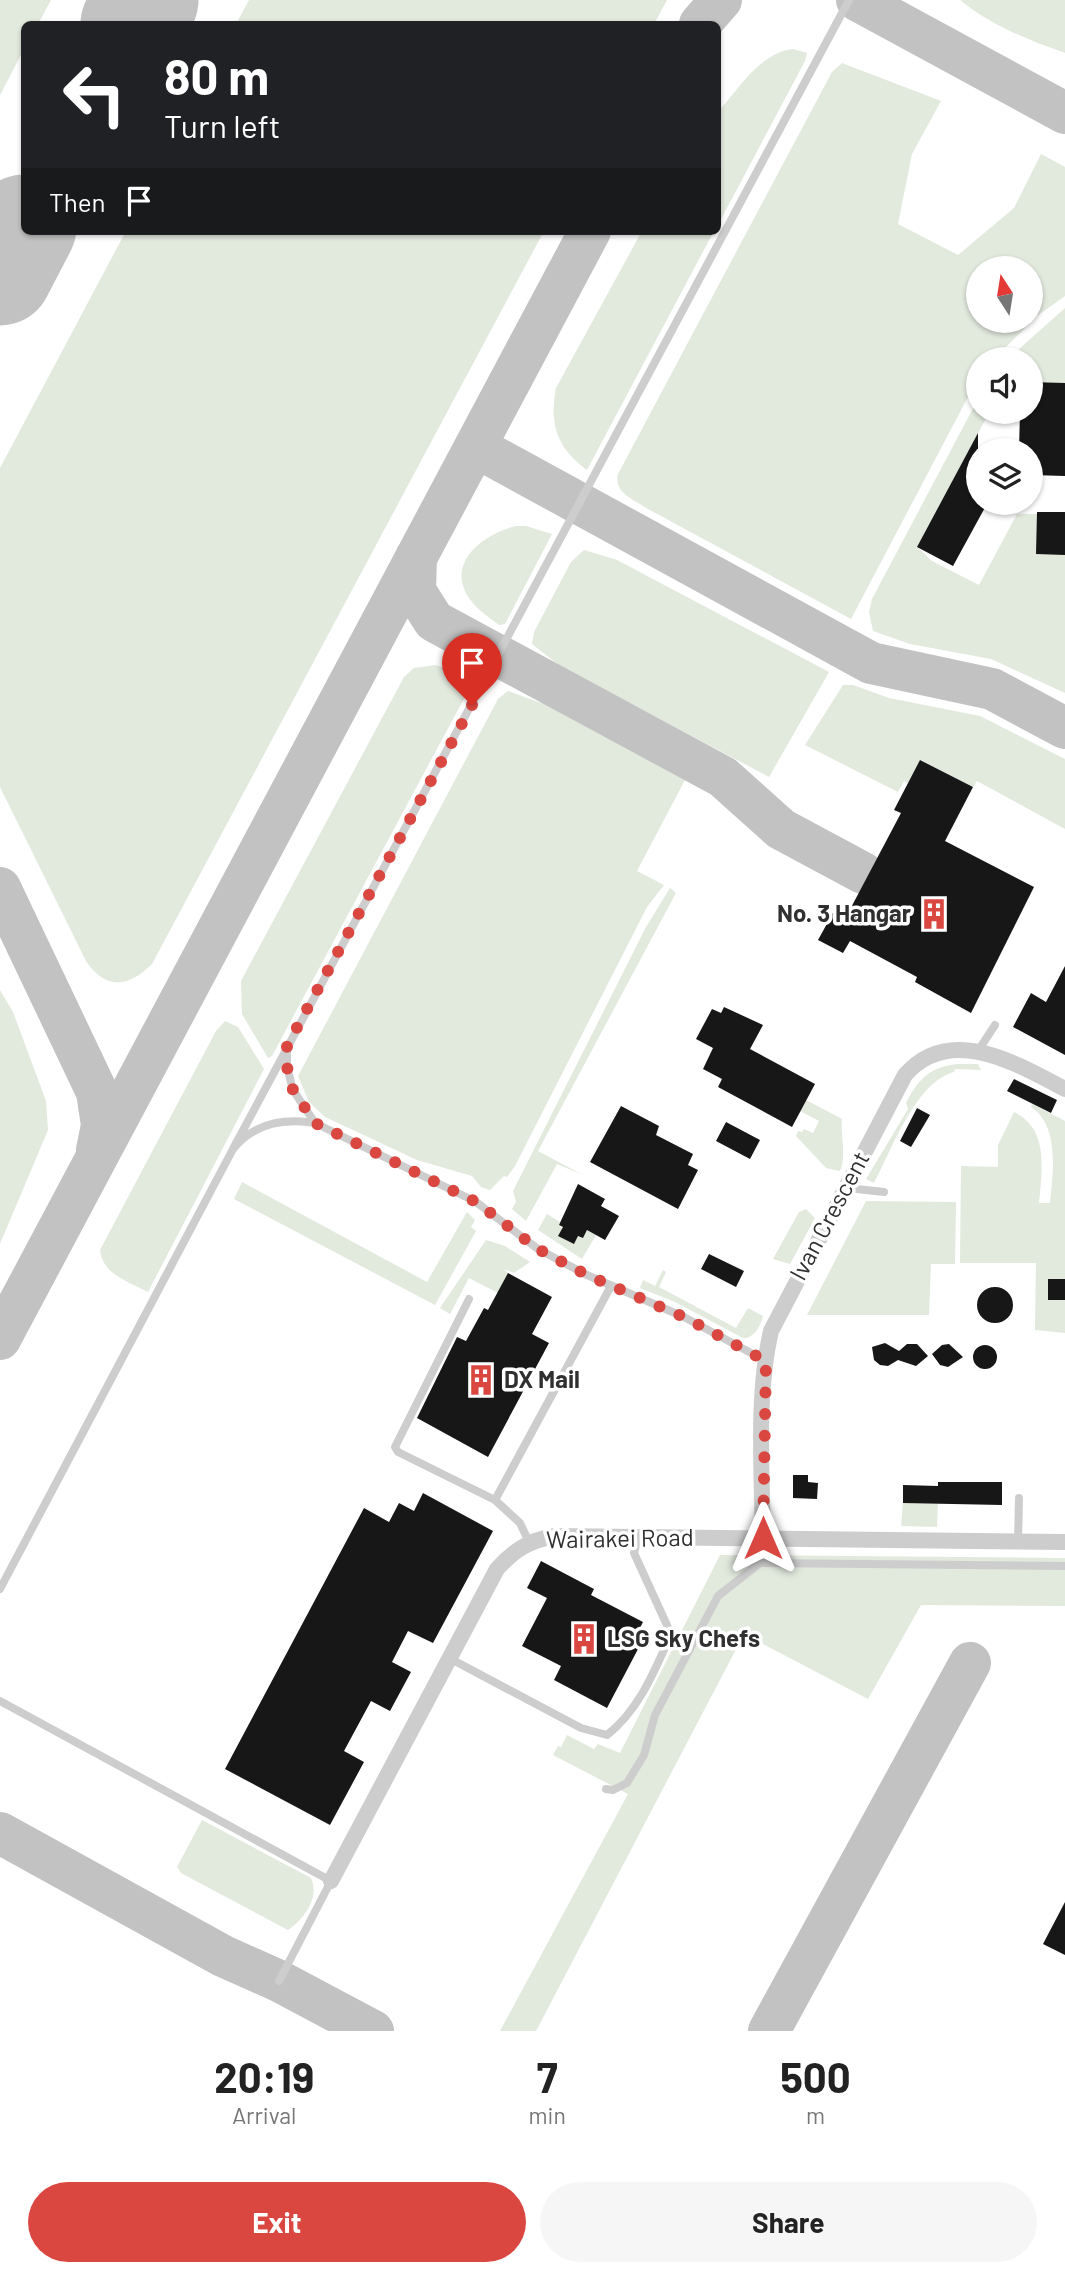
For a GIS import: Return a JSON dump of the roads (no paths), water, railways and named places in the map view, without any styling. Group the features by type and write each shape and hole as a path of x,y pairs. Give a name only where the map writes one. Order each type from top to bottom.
{"street":[{"name":"Ivan Crescent","path":"763,1538 766,1361 776,1318 844,1187 912,1067 933,1053 978,1051 1009,1059 1065,1089"},
{"name":"Wairakei Road","path":"331,1881 497,1569 516,1549 529,1542 555,1536 1065,1542"}],"lane":[{"path":"0,1589 287,1046 849,0"},
{"path":"978,1051 995,1025"},
{"path":"287,1046 287,1067 293,1090 315,1123"},
{"path":"233,1149 246,1135 273,1123 315,1123 476,1202 538,1249 611,1286 684,1317 766,1361"},
{"path":"844,1187 884,1192"},
{"path":"495,1500 611,1286"},
{"path":"469,1299 395,1447 398,1452 495,1500 520,1523 529,1542"},
{"path":"1018,1541 1019,1498"},
{"path":"449,1658 581,1728 607,1735 622,1724 651,1679 671,1634 634,1553 638,1537"},
{"path":"606,1789 613,1790 627,1783 643,1755 655,1715 718,1596 760,1563 1065,1566"},
{"path":"0,1701 331,1881 279,1981"}],"place":[{"name":"No. 3 Hangar","path":"934,914"},
{"name":"DX Mail","path":"481,1380"},
{"name":"LSG Sky Chefs","path":"584,1639"}]}
